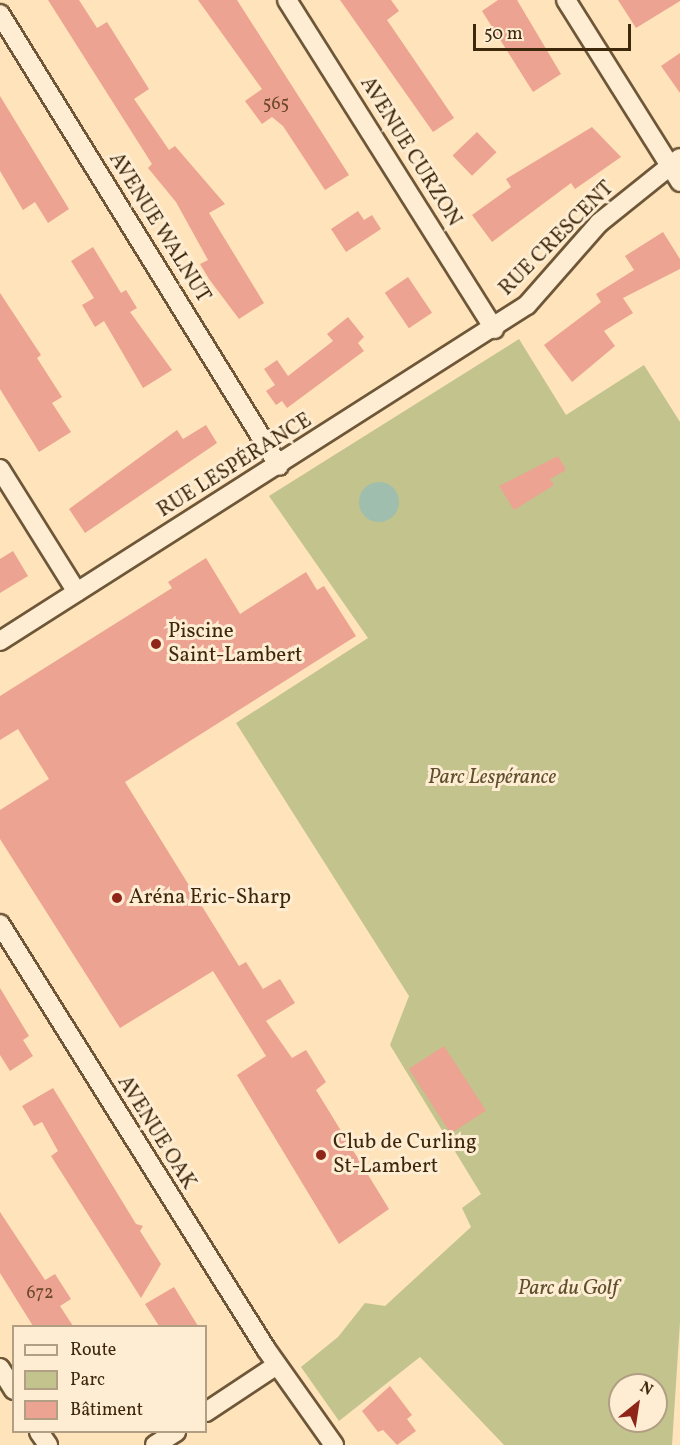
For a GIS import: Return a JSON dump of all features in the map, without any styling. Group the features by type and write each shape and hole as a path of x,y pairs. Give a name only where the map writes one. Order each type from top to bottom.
{"street":[{"name":"AVENUE CURZON","path":"287,0 494,329"},
{"path":"566,0 674,161 680,182"},
{"name":"AVENUE WALNUT","path":"0,14 279,466"},
{"name":"RUE CRESCENT","path":"494,329 533,300 599,223 674,161"},
{"name":"RUE LESPÉRANCE","path":"0,641 494,329"},
{"path":"0,469 76,592"},
{"name":"AVENUE OAK","path":"0,924 277,1365 334,1445"},
{"path":"207,1411 277,1365"},
{"path":"0,1368 12,1387"},
{"path":"155,1445 173,1433"}],"green space":[{"name":"Parc Lespérance","path":"519,339 566,415 644,365 680,422 680,1322 672,1445 504,1445 420,1357 339,1421 301,1367 338,1337 365,1303 385,1306 471,1227 462,1208 481,1194 390,1045 409,996 236,723 368,638 269,496"}],"shaded area":[{"path":"379,482 387,483 393,488 398,494 398,510 393,516 387,521 379,522 371,521 365,516 360,510 359,502 360,494 365,488 371,483"}],"building":[{"path":"48,0 79,0 97,28 107,22 149,89 134,99 169,150 175,146 225,204 209,213 264,303 239,319 209,279 200,264 208,260 176,202 148,168 152,164"},
{"path":"198,0 237,0 349,175 325,190 283,126 272,117 262,124 245,101 262,89"},
{"path":"340,0 391,0 399,11 387,20 454,118 433,132"},
{"path":"498,0 517,0 561,74 533,92 482,11"},
{"path":"618,0 680,0 680,1 636,28"},
{"path":"680,53 680,93 661,66"},
{"path":"0,96 69,209 48,223 35,202 23,210 0,171"},
{"path":"592,127 621,157 575,189 571,183 492,242 472,215 511,187 506,179"},
{"path":"477,132 496,152 472,176 453,156"},
{"path":"358,211 364,220 372,215 381,229 346,252 331,229"},
{"path":"663,232 680,259 680,269 623,298 633,313 604,331 615,346 572,382 544,345 601,302 596,294 634,270 625,256"},
{"path":"93,247 121,293 126,290 137,308 130,312 172,370 143,388 104,321 95,327 82,305 94,298 71,261"},
{"path":"408,277 432,313 409,328 385,293"},
{"path":"0,293 41,355 37,358 62,397 52,403 71,432 39,452 0,389"},
{"path":"348,317 364,337 358,343 364,351 287,408 282,401 276,405 266,391 275,385 264,369 277,360 288,376 333,341 327,334"},
{"path":"206,425 217,443 85,533 69,509 177,430 183,439"},
{"path":"558,456 566,470 550,479 554,485 514,510 499,486"},
{"path":"13,551 28,576 0,593 0,559"},
{"path":"206,558 240,614 306,572 317,590 324,586 356,636 125,782 239,966 246,962 263,989 280,979 295,1003 266,1021 292,1058 306,1050 326,1082 316,1090 389,1209 339,1244 237,1075 266,1056 213,971 120,1028 0,839 0,810 49,779 18,729 0,740 0,696 172,588 168,582"},
{"path":"0,988 29,1036 23,1040 33,1056 10,1071 0,1055"},
{"path":"444,1046 486,1111 451,1133 409,1069"},
{"path":"53,1088 136,1224 143,1226 140,1231 161,1264 141,1298 51,1156 58,1151 42,1122 34,1126 22,1106"},
{"path":"0,1212 45,1280 55,1274 71,1299 60,1306 72,1325 32,1325 0,1273"},
{"path":"174,1287 197,1325 158,1325 145,1304"},
{"path":"390,1386 412,1415 407,1419 416,1431 397,1445 383,1430 378,1432 362,1411"}],"place":[{"name":"Piscine Saint-Lambert","path":"156,644"},
{"name":"Aréna Eric-Sharp","path":"117,898"},
{"name":"Club de Curling St-Lambert","path":"321,1155"}],"park label":[{"name":"Parc du Golf","path":"568,1289"}]}
